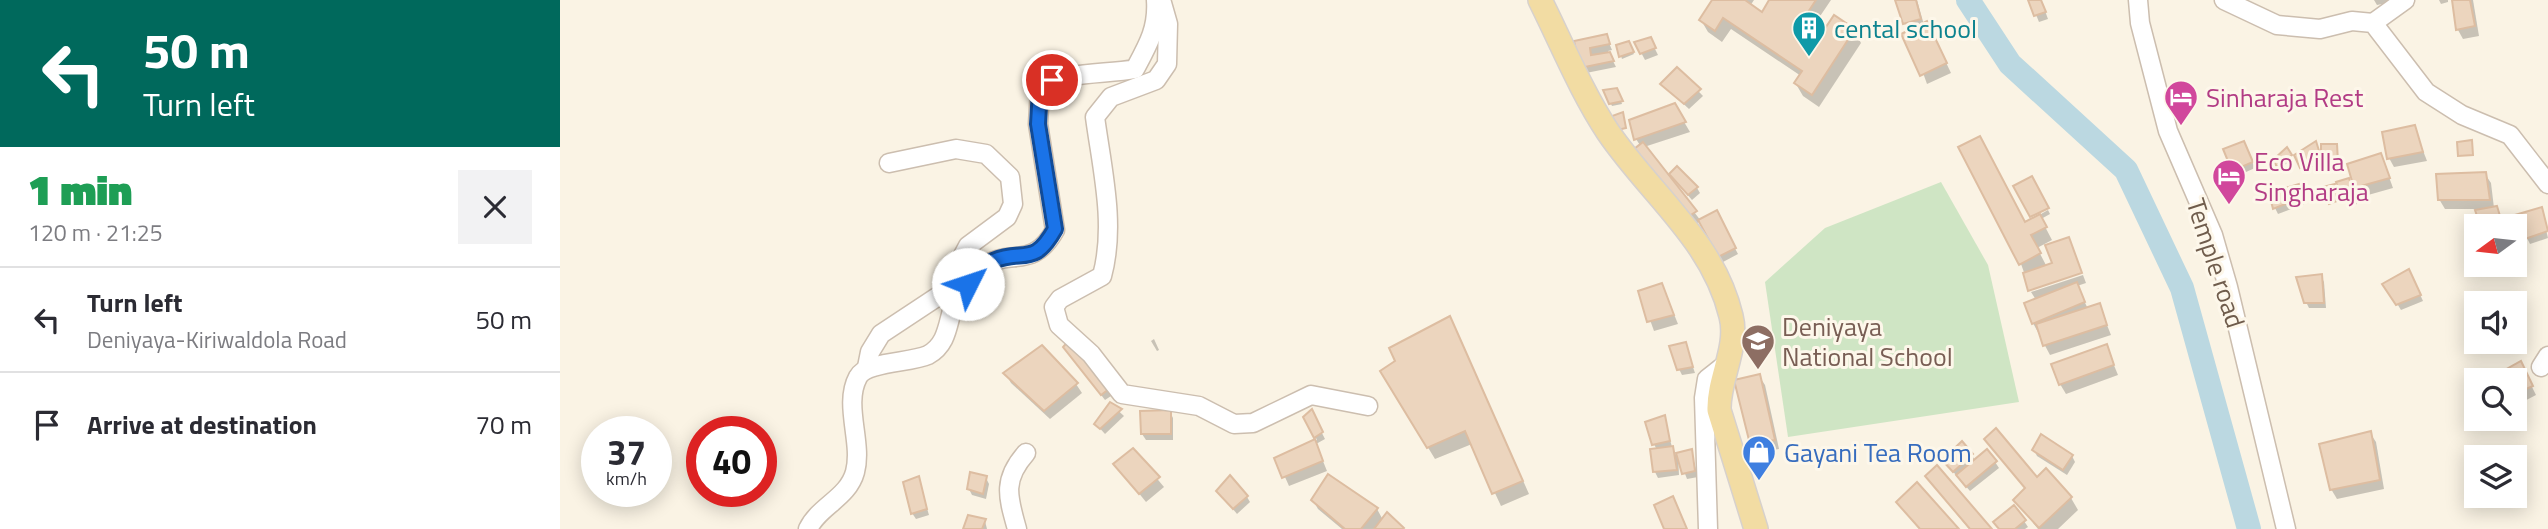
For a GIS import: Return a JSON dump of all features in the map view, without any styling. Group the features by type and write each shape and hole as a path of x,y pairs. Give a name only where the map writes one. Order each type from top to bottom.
{"main road":[{"path":"1540,0 1590,102 1609,133 1665,198 1705,256 1731,316 1734,333 1718,395 1719,410 1756,529"}],"street":[{"path":"808,529 814,516 844,492 854,475 858,454 853,397 858,376 867,368 928,354 944,341 956,298 979,270 995,261 1033,255 1047,244 1055,229 1038,124 1040,89 1052,80 1075,75 1104,75 1135,69 1152,39 1158,0"},
{"path":"1158,0 1168,24 1167,64 1156,80 1111,97 1095,117 1108,218 1108,257 1102,276 1060,299 1054,307 1059,325 1091,354 1122,394 1199,406 1234,424 1253,423 1311,394 1368,406"},
{"name":"Temple road","path":"2138,0 2140,23 2168,131 2213,235 2228,287 2286,529"},
{"path":"2224,0 2277,24 2320,29 2352,21 2373,23 2405,0"},
{"path":"2373,23 2426,92 2462,115 2510,135 2548,184"},
{"path":"867,368 870,352 881,334 943,293 968,246 1007,216 1013,204 1010,177 986,154 956,149 889,163"},
{"path":"1709,529 1704,398 1707,379 1726,364"},
{"path":"1017,529 1008,494 1012,468 1026,453"}],"green space":[{"path":"1941,182 1988,265 2019,402 1788,437 1765,282 1825,228"}],"building":[{"name":"cental school","path":"1712,0 1745,0 1762,12 1769,0 1816,0 1795,32 1814,45 1834,15 1855,29 1812,95 1794,83 1802,71 1723,18 1715,31 1699,20"},
{"path":"1895,0 1916,0 1921,19 1903,24"},
{"path":"2028,0 2041,0 2046,12 2034,16"},
{"path":"2452,0 2470,0 2475,26 2456,30"},
{"path":"1927,21 1947,63 1920,76 1901,34"},
{"path":"1607,34 1610,44 1590,48 1591,55 1610,52 1614,61 1580,68 1574,41"},
{"path":"1651,37 1656,48 1640,54 1634,42"},
{"path":"1629,41 1634,52 1619,57 1616,45"},
{"path":"1677,67 1701,89 1684,104 1660,84"},
{"path":"1617,88 1623,101 1609,104 1603,90"},
{"path":"1675,103 1686,122 1634,140 1629,120"},
{"path":"1623,112 1626,128 1617,130 1612,116"},
{"path":"2415,125 2423,152 2387,159 2382,132"},
{"path":"1980,136 2025,222 2040,214 2047,227 2031,235 2041,253 2019,265 1958,147"},
{"path":"2472,140 2473,155 2458,156 2457,142"},
{"path":"2244,141 2253,162 2232,171 2223,149"},
{"path":"2316,141 2320,154 2300,168 2294,155"},
{"path":"1643,142 1697,211 1686,218 1629,153"},
{"path":"2321,144 2337,144 2338,162 2321,160"},
{"path":"2287,147 2292,155 2277,167 2273,160"},
{"path":"2381,153 2390,178 2354,188 2347,164"},
{"path":"1677,166 1698,187 1688,195 1669,174"},
{"path":"2486,172 2490,200 2438,200 2436,174"},
{"path":"2032,176 2049,208 2030,217 2013,186"},
{"path":"2349,178 2355,198 2343,201 2336,182"},
{"path":"2299,184 2302,197 2273,209 2269,193"},
{"path":"2335,184 2340,200 2329,204 2323,187"},
{"path":"2497,206 2499,214 2476,214 2475,210"},
{"path":"2542,207 2548,231 2527,238 2527,214 2518,214"},
{"path":"1717,210 1736,248 1718,257 1698,220"},
{"path":"2069,237 2082,273 2028,291 2023,273 2052,263 2045,245"},
{"path":"2409,269 2421,295 2396,305 2382,284"},
{"path":"2322,274 2324,303 2304,303 2296,277"},
{"path":"2077,282 2085,302 2032,324 2024,303"},
{"path":"1662,283 1674,315 1647,322 1638,291"},
{"path":"2100,303 2107,325 2043,346 2036,324"},
{"path":"1450,316 1523,481 1492,494 1465,431 1427,448 1380,371 1395,361 1389,348"},
{"path":"1070,339 1109,389 1101,395 1063,347"},
{"path":"1686,342 1693,367 1677,370 1669,346"},
{"path":"2107,344 2114,365 2059,385 2051,364"},
{"path":"1042,345 1078,383 1044,411 1003,373"},
{"path":"2521,361 2524,368 2508,368"},
{"path":"1760,374 1775,440 1750,444 1734,380"},
{"path":"2527,374 2533,386 2527,389"},
{"path":"1110,402 1122,409 1100,429 1094,424"},
{"path":"1312,409 1323,432 1314,438 1303,417"},
{"path":"1171,410 1171,434 1141,434 1140,411"},
{"path":"1665,415 1670,441 1652,445 1645,422"},
{"path":"1996,428 2037,477 2046,468 2072,497 2039,528 2013,500 2025,488 1984,439"},
{"path":"2371,431 2380,480 2330,490 2319,444"},
{"path":"2041,434 2073,455 2063,470 2032,450"},
{"path":"1315,439 1323,461 1282,478 1274,458"},
{"path":"1962,441 1973,454 1953,472 1942,460"},
{"path":"1673,446 1677,470 1653,472 1650,449"},
{"path":"1133,448 1160,477 1139,494 1113,464"},
{"path":"1692,449 1695,471 1682,474 1676,453"},
{"path":"1987,449 1997,461 1966,487 1956,475"},
{"path":"1937,465 1992,529 1970,529 1925,476"},
{"path":"970,472 987,476 983,494 967,489"},
{"path":"1328,474 1378,508 1361,529 1345,529 1311,500"},
{"path":"1230,475 1248,496 1233,509 1216,491"},
{"path":"919,476 927,509 911,514 903,482"},
{"path":"1917,482 1959,529 1920,529 1896,502"},
{"path":"1673,496 1687,529 1664,529 1654,505"},
{"path":"2014,505 2026,520 2015,529 1999,529 1993,522"},
{"path":"1387,512 1404,528 1403,529 1374,529"},
{"path":"968,515 986,519 982,529 963,529"}],"waterway":[{"path":"1968,0 2010,64 2126,170 2182,288 2249,529"}],"place":[{"name":"cental school","path":"1809,58"},
{"name":"Sinharaja Rest","path":"2181,127"},
{"name":"Eco Villa Singharaja","path":"2229,206"},
{"name":"Deniyaya National School","path":"1758,371"},
{"name":"Gayani Tea Room","path":"1759,482"}],"route":[{"path":"968,284 979,270 995,261 1033,255 1047,244 1055,229 1038,124 1040,89 1052,80"}]}
